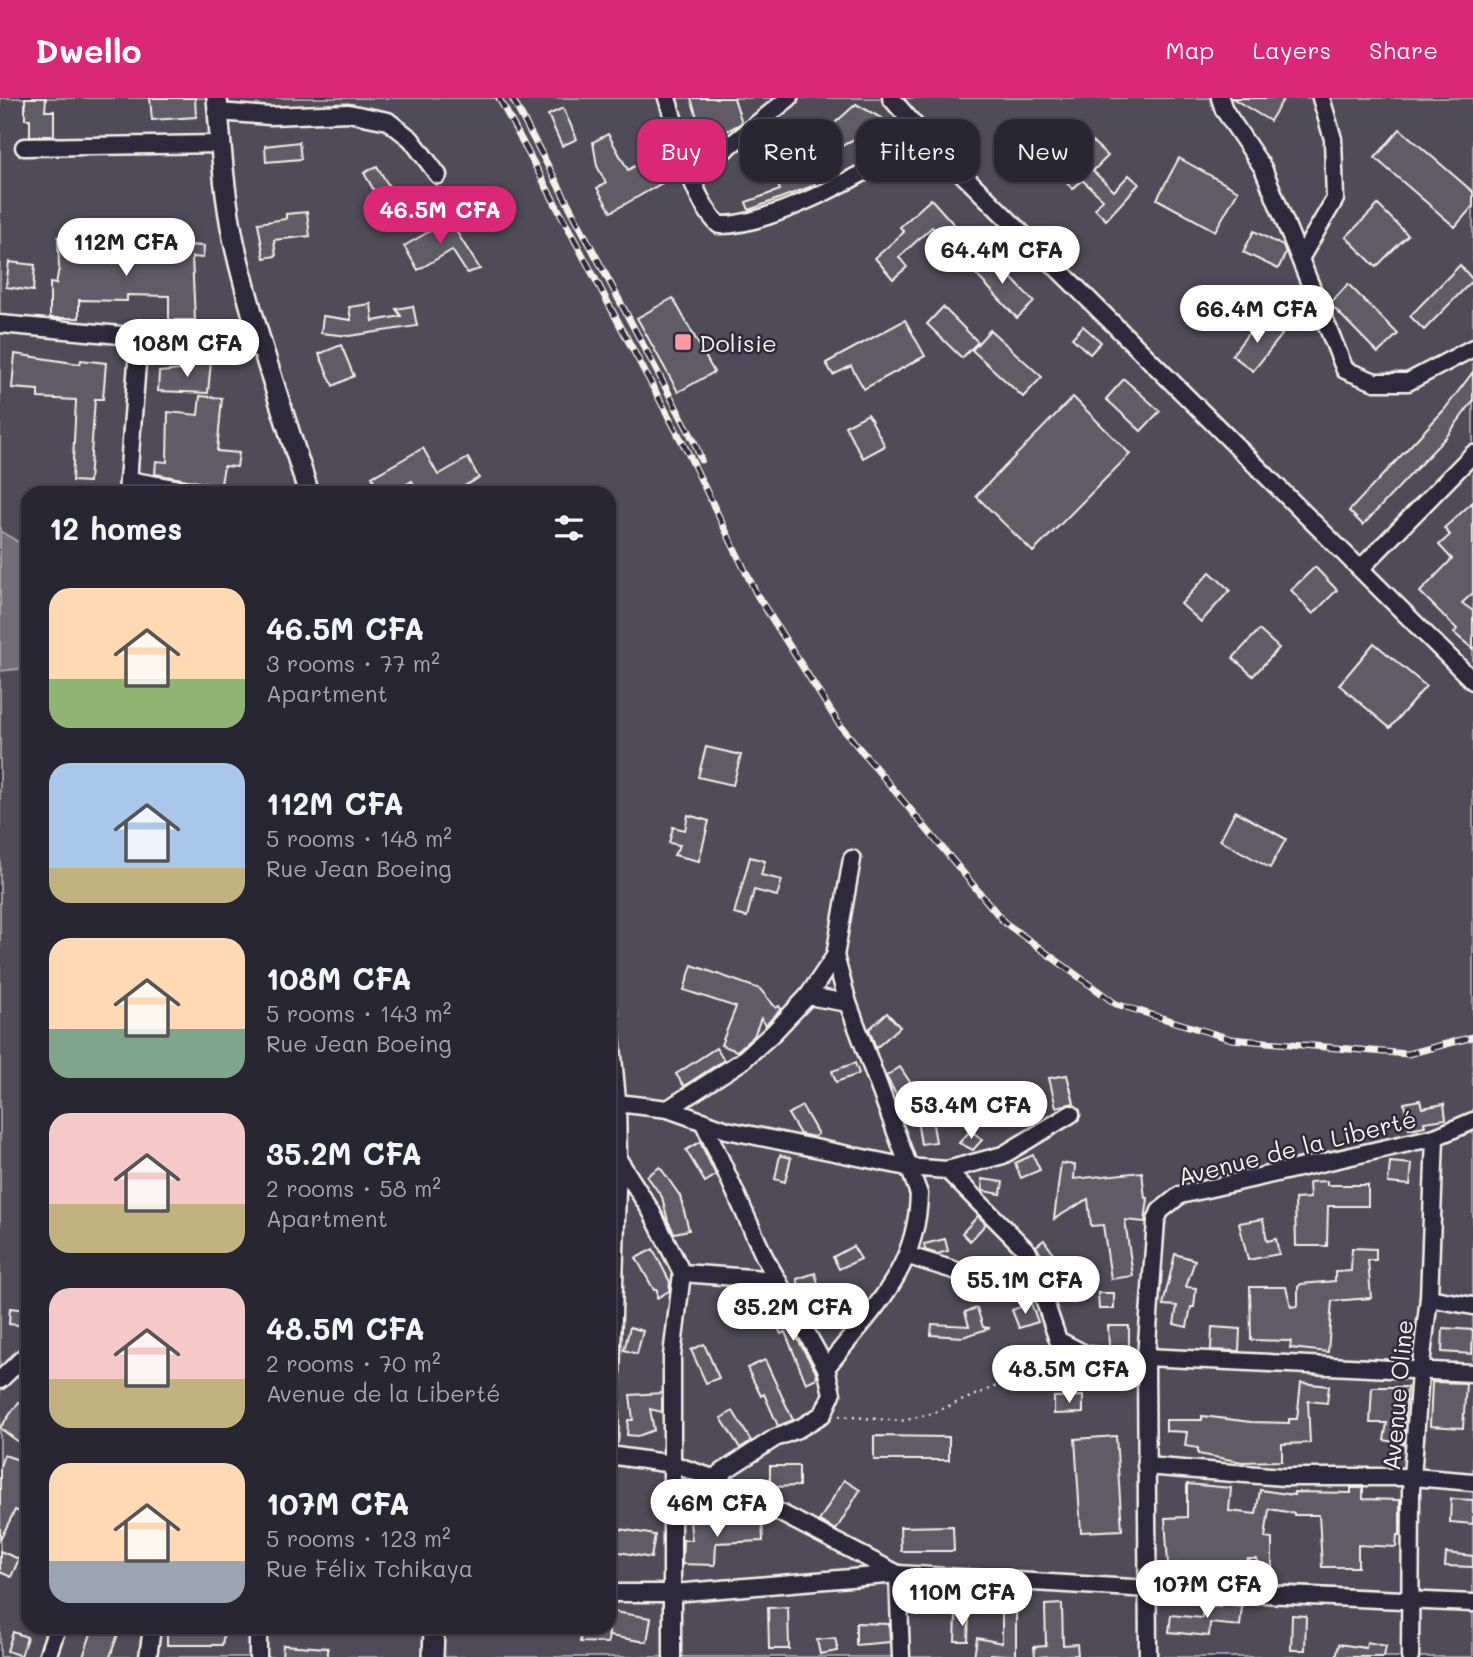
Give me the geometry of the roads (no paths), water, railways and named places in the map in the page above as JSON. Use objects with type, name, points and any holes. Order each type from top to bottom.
[{"type":"main road","points":[[218,105],[220,144],[234,241],[263,348],[306,486]]},
{"type":"main road","points":[[433,1657],[434,1634]]},
{"type":"street","points":[[667,98],[674,119]]},
{"type":"street","points":[[726,149],[789,98]]},
{"type":"street","points":[[891,98],[909,119]]},
{"type":"street","points":[[1220,98],[1224,110],[1262,168],[1301,257],[1345,370],[1375,382],[1408,382],[1473,348]]},
{"type":"street","points":[[1301,257],[1335,199],[1333,139],[1321,98]]},
{"type":"street","points":[[218,105],[270,116],[348,113],[388,121],[411,139],[438,175]]},
{"type":"street","points":[[24,146],[220,144]]},
{"type":"street","points":[[694,182],[706,213],[719,225],[737,226],[856,177]]},
{"type":"street","points":[[970,182],[1473,681]]},
{"type":"street","points":[[0,324],[263,348]]},
{"type":"street","points":[[128,486],[139,337]]},
{"type":"street","points":[[1360,568],[1473,454]]},
{"type":"street","points":[[668,1109],[742,1061],[808,996],[835,956],[852,859]]},
{"type":"street","points":[[827,1368],[887,1292],[909,1256],[918,1220],[919,1194],[848,1003],[835,956]]},
{"type":"street","points":[[808,996],[848,1003]]},
{"type":"street","points":[[616,1101],[668,1109],[727,1130],[907,1167],[947,1170],[1003,1155],[1071,1114]]},
{"type":"street","points":[[703,1121],[777,1280],[827,1368],[832,1394],[823,1414],[800,1429],[775,1438],[713,1478]]},
{"type":"street","name":"Avenue de la Liberté","points":[[1148,1657],[1146,1361],[1156,1221],[1168,1204],[1180,1195],[1435,1137],[1473,1121]]},
{"type":"street","points":[[616,1136],[616,1221]]},
{"type":"street","name":"Avenue Oline","points":[[1410,1657],[1413,1477],[1429,1298],[1435,1137]]},
{"type":"street","points":[[618,1159],[651,1211],[682,1273],[673,1356],[672,1657]]},
{"type":"street","points":[[947,1170],[1028,1252],[1058,1340],[1085,1354],[1146,1361],[1421,1368],[1473,1373]]},
{"type":"street","points":[[909,1256],[960,1272],[1039,1289]]},
{"type":"street","points":[[682,1273],[777,1280]]},
{"type":"street","points":[[1429,1298],[1473,1306]]},
{"type":"street","points":[[0,1380],[21,1360]]},
{"type":"street","points":[[616,1456],[672,1464],[713,1478],[898,1574]]},
{"type":"street","points":[[1146,1466],[1283,1477],[1413,1477],[1473,1482]]},
{"type":"street","points":[[898,1574],[901,1657]]},
{"type":"street","points":[[616,1593],[674,1593],[898,1574],[1149,1589],[1473,1603]]},
{"type":"street","points":[[47,1657],[55,1634]]},
{"type":"street","points":[[148,1657],[151,1634]]},
{"type":"street","points":[[258,1634],[258,1657]]},
{"type":"railway","points":[[499,98],[687,451],[757,595],[839,724],[1004,922],[1116,1004],[1231,1039],[1408,1054],[1473,1037]]},
{"type":"railway","points":[[512,98],[694,441],[701,460]]},
{"type":"place","name":"Dolisie","points":[[683,342]]}]
